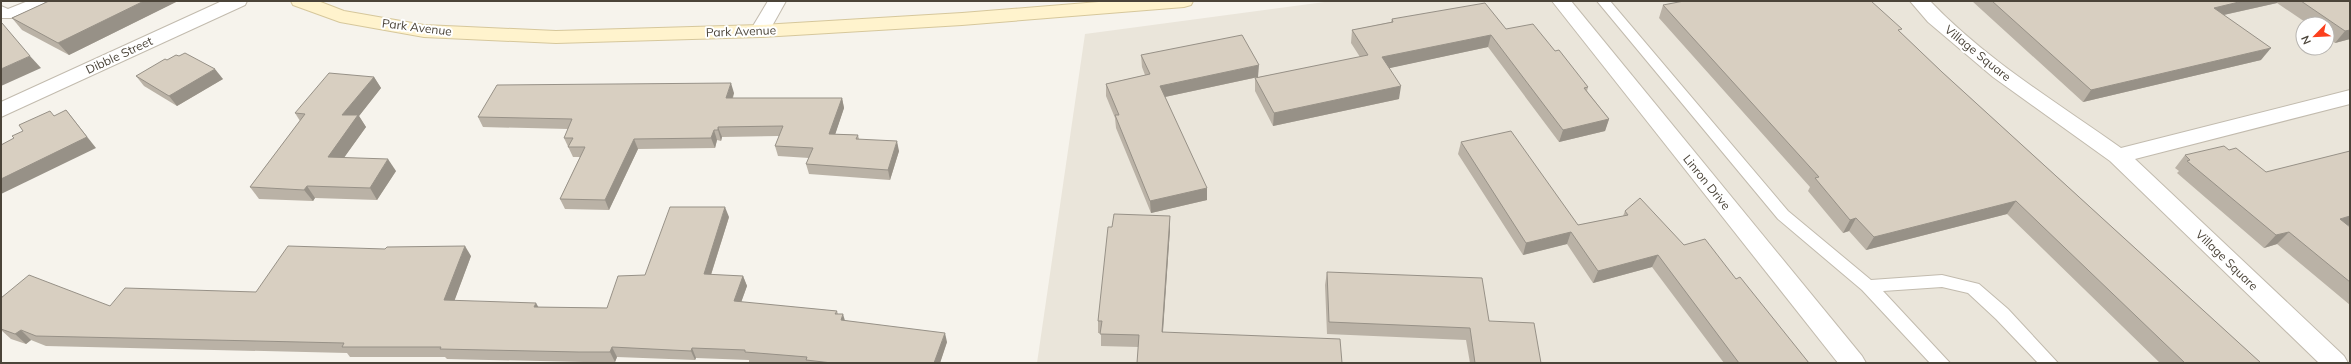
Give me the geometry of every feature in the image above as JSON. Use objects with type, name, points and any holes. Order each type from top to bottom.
[{"type":"main road","name":"Park Avenue","points":[[300,1],[340,16],[424,30],[556,37],[760,31],[962,19],[1184,1]]},
{"type":"street","name":"Dibble Street","points":[[1,110],[238,1]]},
{"type":"street","points":[[760,31],[777,1]]},
{"type":"street","name":"Linron Drive","points":[[1561,1],[1853,363]]},
{"type":"street","name":"Village Square","points":[[1919,1],[1935,18],[2000,72],[2118,156],[2335,363]]},
{"type":"street","points":[[2118,156],[2350,97]]},
{"type":"lane","points":[[4,13],[39,1]]},
{"type":"lane","points":[[1603,1],[1783,215],[1868,286],[1941,363]]},
{"type":"lane","points":[[1868,286],[1942,281],[1973,288],[2002,314],[2049,363]]},
{"type":"shaded area","points":[[1332,1],[2350,1],[2350,363],[1037,363],[1085,34]]},
{"type":"building","points":[[49,1],[144,1],[58,43],[12,18]]},
{"type":"building","points":[[1684,1],[1871,1],[1902,29],[1898,30],[1942,72],[2261,363],[2185,363],[2016,201],[1874,237],[1856,218],[1850,220],[1815,178],[1819,177],[1663,5]]},
{"type":"building","points":[[1992,1],[2243,1],[2214,8],[2271,48],[2091,90]]},
{"type":"building","points":[[2301,1],[2350,1],[2350,30],[2345,31],[2335,24],[2335,16],[2323,16]]},
{"type":"building","points":[[1485,3],[1506,29],[1533,24],[1555,51],[1559,50],[1588,87],[1584,88],[1609,119],[1563,130],[1491,35],[1382,57],[1401,86],[1274,113],[1255,78],[1368,55],[1352,30],[1393,22],[1392,19]]},
{"type":"building","points":[[1,23],[30,56],[1,69]]},
{"type":"building","points":[[1242,35],[1259,65],[1160,86],[1207,188],[1150,201],[1115,115],[1119,115],[1106,84],[1150,74],[1141,55]]},
{"type":"building","points":[[185,53],[215,69],[169,96],[136,76],[165,59],[167,60],[176,55],[179,56]]},
{"type":"building","points":[[329,73],[374,77],[342,115],[358,115],[328,157],[388,159],[370,188],[307,186],[304,190],[250,187],[305,114],[295,113]]},
{"type":"building","points":[[731,83],[726,98],[842,98],[829,134],[858,135],[856,139],[897,141],[888,170],[806,164],[813,148],[775,146],[783,126],[718,127],[718,130],[714,130],[711,138],[634,139],[605,200],[560,199],[585,147],[568,147],[573,138],[564,138],[572,119],[478,117],[497,85]]},
{"type":"building","points":[[66,110],[87,137],[1,179],[1,145],[14,138],[12,136],[23,131],[19,125],[50,111],[54,116]]},
{"type":"building","points":[[1511,131],[1578,225],[1628,215],[1625,211],[1640,198],[1684,245],[1705,239],[1736,279],[1740,277],[1809,363],[1739,363],[1658,255],[1598,271],[1571,232],[1526,243],[1461,142]]},
{"type":"building","points":[[2224,146],[2229,150],[2236,148],[2266,172],[2350,151],[2350,216],[2340,219],[2350,227],[2350,282],[2289,232],[2276,235],[2187,161],[2190,160],[2185,155]]},
{"type":"building","points":[[670,207],[725,207],[704,274],[743,276],[734,301],[837,311],[835,314],[843,314],[841,320],[945,333],[934,363],[832,363],[806,360],[807,357],[745,352],[745,350],[692,348],[691,351],[612,347],[610,352],[579,352],[440,349],[441,347],[342,347],[344,343],[36,336],[21,330],[15,334],[1,329],[1,298],[29,275],[110,306],[125,288],[256,292],[288,246],[385,249],[387,247],[465,246],[444,300],[536,303],[534,307],[607,308],[618,276],[645,275]]},
{"type":"building","points":[[1114,214],[1170,216],[1162,332],[1340,339],[1342,363],[1137,363],[1139,335],[1100,334],[1102,321],[1098,321],[1108,227],[1112,227]]},
{"type":"building","points":[[1327,272],[1482,278],[1489,321],[1534,323],[1541,363],[1475,363],[1470,328],[1329,322]]}]
